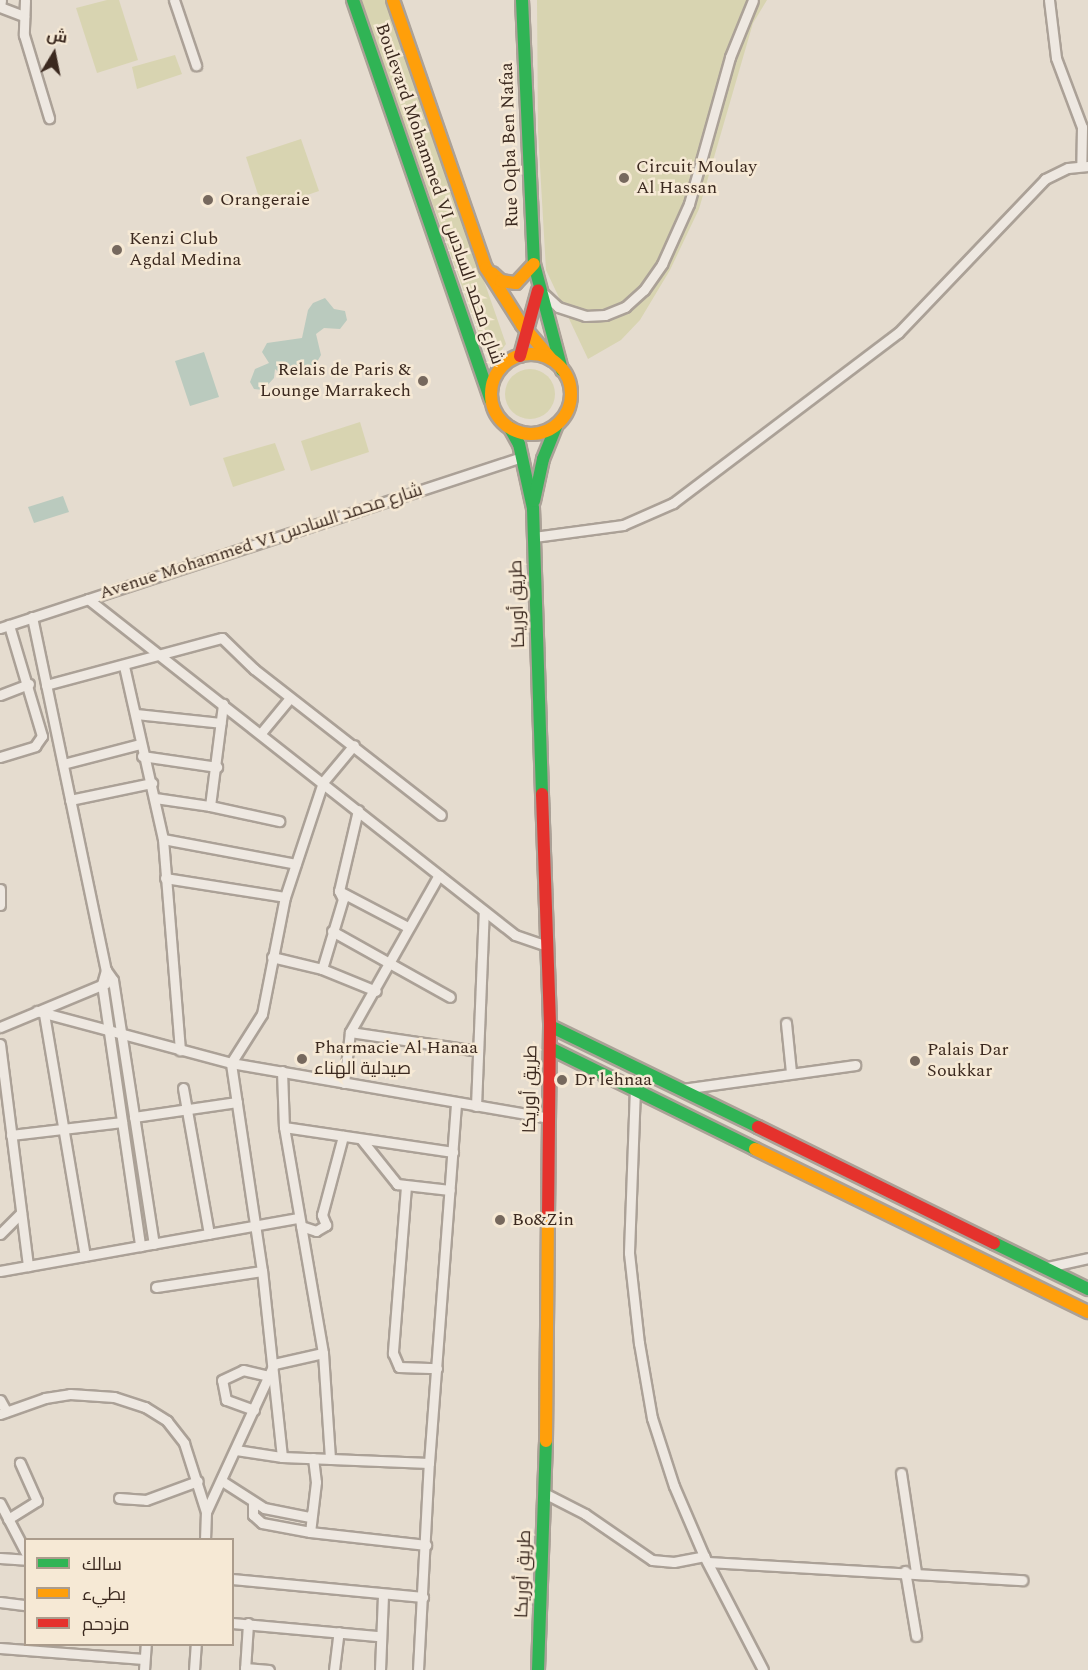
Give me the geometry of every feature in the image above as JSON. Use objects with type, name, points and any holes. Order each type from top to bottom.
[{"type":"street","points":[[2,0],[0,7],[24,16]]},
{"type":"street","points":[[25,0],[22,28],[32,68],[49,118]]},
{"type":"street","points":[[174,0],[196,65]]},
{"type":"street","name":"Boulevard Mohammed VI شارع محمد السادس","points":[[353,0],[491,400]]},
{"type":"street","name":"Boulevard Mohammed VI شارع محمد السادس","points":[[393,0],[486,268],[527,332],[552,360]]},
{"type":"street","name":"Rue Oqba Ben Nafaa","points":[[522,0],[534,264],[538,289],[562,370]]},
{"type":"street","points":[[538,289],[558,308],[585,316],[605,315],[625,307],[644,290],[662,264],[689,204],[730,57],[753,0]]},
{"type":"street","points":[[534,537],[607,529],[640,519],[673,503],[898,333],[1045,178],[1085,166],[1082,127],[1056,58],[1049,0]]},
{"type":"street","points":[[486,268],[501,281],[516,283],[534,264]]},
{"type":"street","name":"Rue Oqba Ben Nafaa","points":[[520,356],[538,289]]},
{"type":"street","points":[[538,355],[552,360],[562,370],[570,397],[558,423],[537,433],[510,428],[497,415],[491,400],[498,371],[520,356],[538,355]]},
{"type":"street","name":"طريق أوريكا","points":[[533,508],[546,449],[558,423]]},
{"type":"street","name":"طريق أوريكا","points":[[510,428],[522,457],[533,508],[550,1026],[546,1494],[538,1670]]},
{"type":"street","name":"Avenue Mohammed VI شارع محمد السادس","points":[[4,626],[522,457]]},
{"type":"street","points":[[88,599],[520,939],[548,945]]},
{"type":"street","points":[[32,617],[106,970],[113,980],[154,1244]]},
{"type":"street","points":[[0,757],[41,741],[29,684],[4,626]]},
{"type":"street","points":[[46,685],[222,638],[290,698],[354,745],[441,815]]},
{"type":"street","points":[[124,666],[136,714],[142,756],[152,783],[163,839],[180,1050]]},
{"type":"street","points":[[0,695],[29,684]]},
{"type":"street","points":[[261,733],[290,698]]},
{"type":"street","points":[[210,806],[217,767],[223,704]]},
{"type":"street","points":[[136,714],[221,723]]},
{"type":"street","points":[[63,764],[140,744]]},
{"type":"street","points":[[282,1457],[274,1364],[262,1271],[231,1063],[262,1014],[285,897],[323,782],[354,745]]},
{"type":"street","points":[[142,756],[217,767]]},
{"type":"street","points":[[70,800],[152,783]]},
{"type":"street","points":[[155,798],[210,806],[279,821]]},
{"type":"street","points":[[322,969],[343,899],[339,891],[358,810]]},
{"type":"street","points":[[163,839],[296,864]]},
{"type":"street","points":[[344,1083],[350,1032],[376,991],[408,927],[439,875]]},
{"type":"street","points":[[165,878],[285,897]]},
{"type":"street","points":[[0,889],[0,906]]},
{"type":"street","points":[[339,891],[408,927]]},
{"type":"street","points":[[476,1106],[484,910]]},
{"type":"street","points":[[332,931],[450,997]]},
{"type":"street","points":[[272,957],[322,969],[376,991]]},
{"type":"street","points":[[106,970],[102,984],[140,1246]]},
{"type":"street","points":[[0,1027],[41,1013],[113,980]]},
{"type":"street","points":[[41,1013],[231,1063],[548,1118]]},
{"type":"street","points":[[41,1013],[64,1129],[85,1256]]},
{"type":"street","points":[[786,1023],[791,1072]]},
{"type":"street","points":[[550,1026],[1088,1289]]},
{"type":"street","points":[[350,1032],[478,1050]]},
{"type":"street","points":[[0,1044],[28,1266]]},
{"type":"street","points":[[550,1048],[1088,1312]]},
{"type":"street","points":[[682,1089],[791,1072],[855,1065]]},
{"type":"street","points":[[282,1071],[284,1127],[323,1353],[330,1459]]},
{"type":"street","points":[[183,1088],[185,1110],[209,1234]]},
{"type":"street","points":[[635,1088],[630,1253],[639,1343],[656,1430],[674,1486],[706,1559],[763,1670]]},
{"type":"street","points":[[134,1117],[237,1102]]},
{"type":"street","points":[[418,1670],[429,1463],[456,1102]]},
{"type":"street","points":[[11,1135],[122,1122]]},
{"type":"street","points":[[284,1127],[453,1152]]},
{"type":"street","points":[[0,1271],[255,1226],[300,1222],[316,1231],[326,1225],[322,1215],[343,1136]]},
{"type":"street","points":[[361,1139],[393,1180],[406,1186],[450,1190]]},
{"type":"street","points":[[406,1186],[393,1353],[399,1367],[436,1368]]},
{"type":"street","points":[[0,1234],[21,1213]]},
{"type":"street","points":[[1011,1274],[1020,1257]]},
{"type":"street","points":[[1043,1268],[1088,1258]]},
{"type":"street","points":[[1035,1285],[1043,1268]]},
{"type":"street","points":[[156,1287],[262,1271]]},
{"type":"street","points":[[274,1364],[323,1353]]},
{"type":"street","points":[[206,1512],[274,1364]]},
{"type":"street","points":[[254,1410],[226,1400],[222,1380],[243,1370],[269,1376]]},
{"type":"street","points":[[0,1400],[3,1412],[56,1395],[128,1400],[145,1407],[175,1430],[198,1481],[206,1512],[205,1538]]},
{"type":"street","points":[[236,1450],[282,1457],[429,1463]]},
{"type":"street","points":[[310,1532],[316,1482],[313,1458]]},
{"type":"street","points":[[8,1519],[37,1501],[20,1463]]},
{"type":"street","points":[[901,1473],[916,1572]]},
{"type":"street","points":[[119,1498],[146,1500],[198,1481]]},
{"type":"street","points":[[222,1481],[253,1504],[300,1516],[310,1517],[312,1512]]},
{"type":"street","points":[[546,1494],[585,1514],[652,1560],[674,1562],[706,1559],[1022,1580]]},
{"type":"street","points":[[0,1503],[24,1549]]},
{"type":"street","points":[[253,1504],[253,1515],[262,1522],[310,1532],[426,1545]]},
{"type":"street","points":[[0,1558],[24,1560]]},
{"type":"street","points":[[905,1571],[916,1636]]},
{"type":"street","points":[[234,1579],[423,1598]]},
{"type":"street","points":[[380,1670],[379,1636],[383,1594]]},
{"type":"street","points":[[0,1602],[24,1605]]},
{"type":"street","points":[[234,1623],[379,1636]]},
{"type":"street","points":[[248,1623],[245,1669],[269,1670]]},
{"type":"street","points":[[334,1670],[339,1632]]},
{"type":"street","points":[[144,1670],[146,1646]]},
{"type":"street","points":[[194,1670],[196,1646]]},
{"type":"street","points":[[0,1648],[77,1650],[144,1659]]},
{"type":"shaded area","points":[[107,0],[119,0],[138,60],[97,73],[76,8]]},
{"type":"shaded area","points":[[360,0],[386,0],[506,344],[498,355],[490,355],[485,351]]},
{"type":"shaded area","name":"Circuit Moulay Al Hassan","points":[[537,0],[767,0],[753,23],[699,209],[670,270],[640,320],[621,340],[588,359],[546,270],[538,132]]},
{"type":"shaded area","points":[[175,55],[182,74],[137,89],[132,67]]},
{"type":"shaded area","points":[[301,139],[319,191],[263,210],[246,157]]},
{"type":"shaded area","points":[[325,298],[334,309],[345,311],[347,320],[340,329],[324,328],[316,334],[321,355],[314,367],[281,374],[275,369],[274,378],[263,390],[254,389],[250,382],[255,369],[269,363],[262,352],[267,343],[302,338],[308,310],[313,303]]},
{"type":"shaded area","points":[[204,352],[219,397],[190,406],[175,361]]},
{"type":"shaded area","points":[[530,369],[548,376],[555,394],[548,412],[530,419],[512,412],[505,394],[512,376]]},
{"type":"shaded area","points":[[360,422],[369,452],[311,471],[301,441]]},
{"type":"shaded area","points":[[275,443],[285,470],[233,487],[223,458]]},
{"type":"shaded area","points":[[63,496],[69,512],[34,523],[28,507]]},
{"type":"traffic: fast","points":[[353,0],[491,400]]},
{"type":"traffic: fast","points":[[522,0],[534,264],[562,370]]},
{"type":"traffic: fast","points":[[534,501],[543,459],[556,427]]},
{"type":"traffic: fast","points":[[510,428],[519,444],[533,508],[542,794]]},
{"type":"traffic: fast","points":[[550,1026],[758,1127]]},
{"type":"traffic: fast","points":[[550,1048],[755,1149]]},
{"type":"traffic: fast","points":[[994,1243],[1088,1289]]},
{"type":"traffic: fast","points":[[538,1670],[546,1441]]},
{"type":"traffic: slow","points":[[393,0],[486,268],[522,325],[552,360]]},
{"type":"traffic: slow","points":[[492,273],[501,281],[516,283],[534,264]]},
{"type":"traffic: slow","points":[[531,354],[546,357],[559,366],[568,379],[571,394],[568,409],[559,422],[546,431],[531,434],[516,431],[503,422],[494,409],[491,394],[494,379],[503,366],[516,357],[531,354]]},
{"type":"traffic: slow","points":[[755,1149],[1088,1312]]},
{"type":"traffic: slow","points":[[546,1441],[548,1212]]},
{"type":"traffic: jam","points":[[520,356],[538,290]]},
{"type":"traffic: jam","points":[[542,794],[550,1026],[548,1212]]},
{"type":"traffic: jam","points":[[758,1127],[994,1243]]},
{"type":"place","name":"Circuit Moulay Al Hassan","points":[[624,178]]},
{"type":"place","name":"Orangeraie","points":[[208,200]]},
{"type":"place","name":"Kenzi Club Agdal Medina","points":[[117,250]]},
{"type":"place","name":"Relais de Paris & Lounge Marrakech","points":[[423,381]]},
{"type":"place","name":"Pharmacie Al Hanaa صيدلية الهناء","points":[[302,1059]]},
{"type":"place","name":"Palais Dar Soukkar","points":[[915,1061]]},
{"type":"place","name":"Dr lehnaa","points":[[562,1080]]},
{"type":"place","name":"Bo&Zin","points":[[500,1220]]}]
